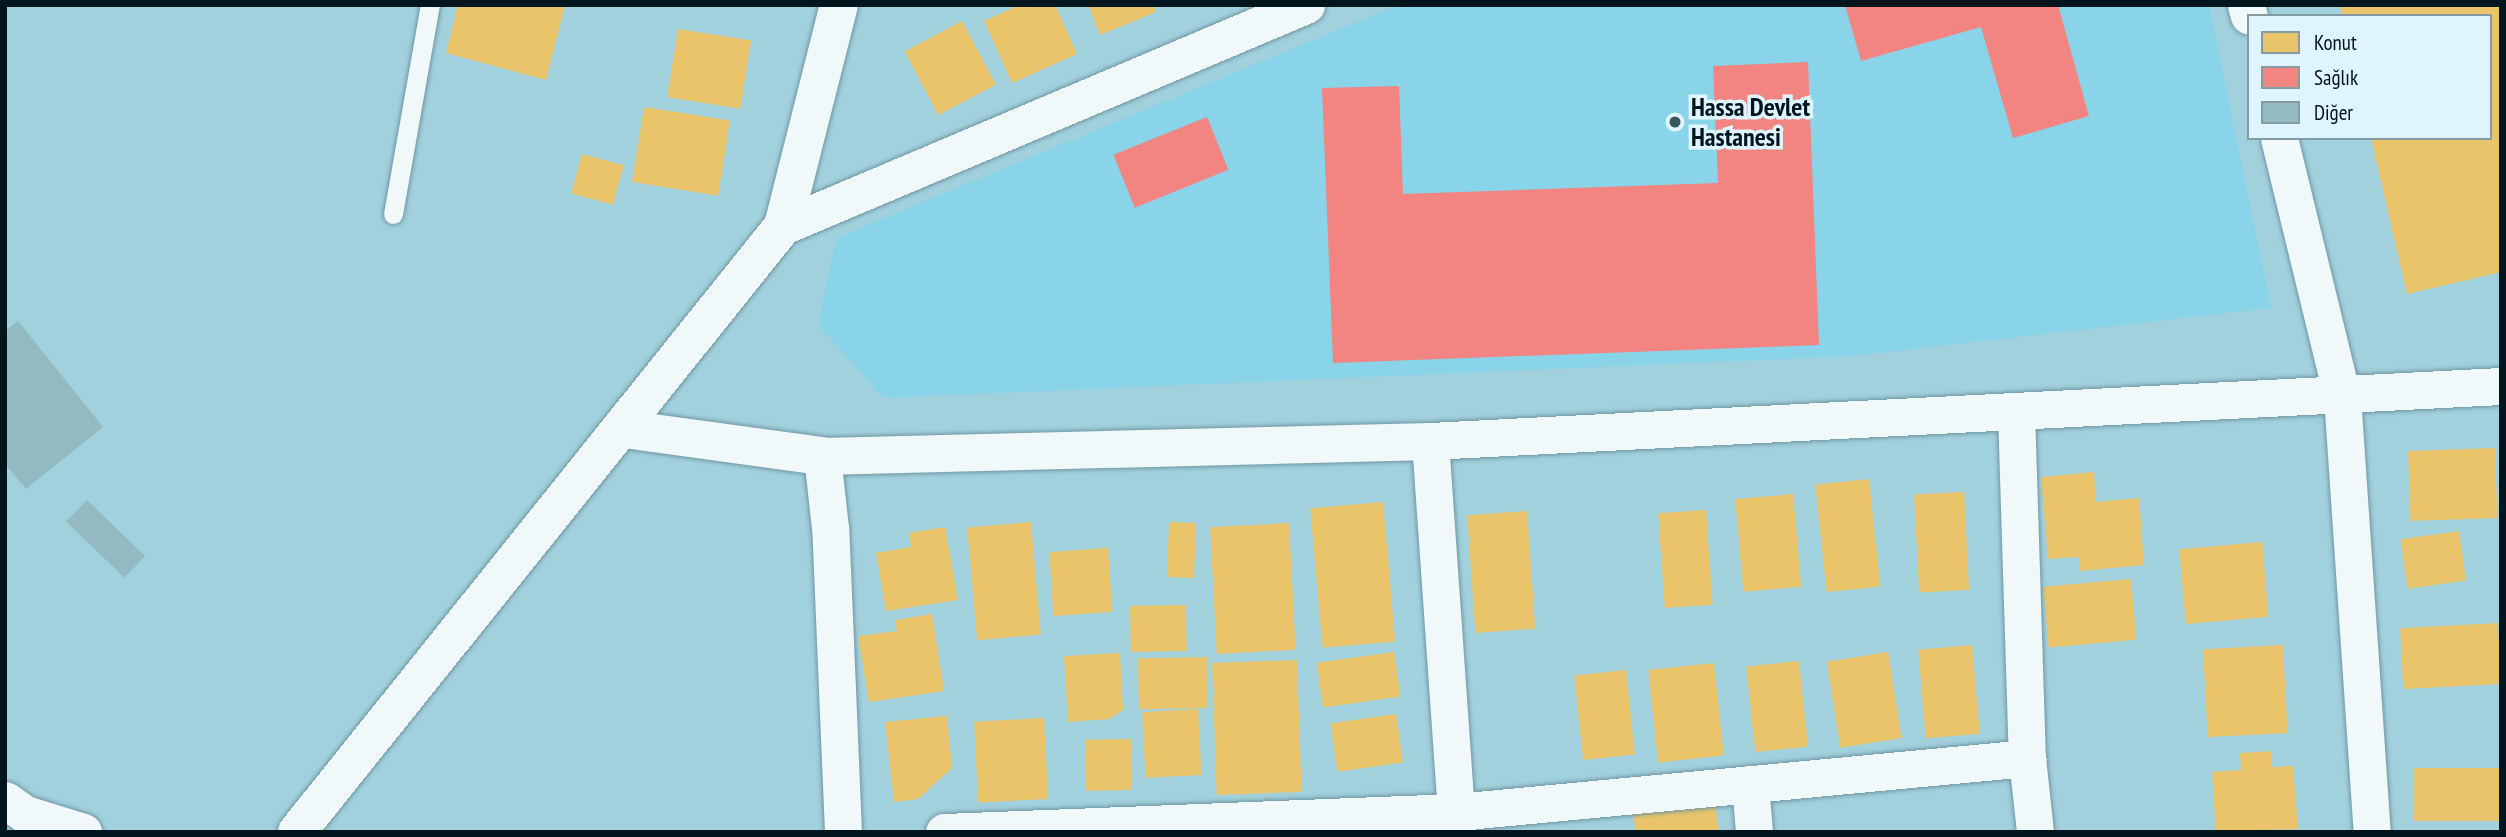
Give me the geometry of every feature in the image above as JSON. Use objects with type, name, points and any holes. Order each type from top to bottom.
[{"type":"street","points":[[297,832],[624,429],[783,226],[839,5]]},
{"type":"street","points":[[783,226],[1306,5]]},
{"type":"street","points":[[2279,140],[2342,396],[2372,832]]},
{"type":"street","points":[[624,429],[822,456],[1430,440],[2501,386]]},
{"type":"street","points":[[2015,412],[2026,758],[2035,832]]},
{"type":"street","points":[[1430,440],[1456,822]]},
{"type":"street","points":[[822,456],[843,832]]},
{"type":"street","points":[[944,832],[1456,822],[1750,784],[2026,758]]},
{"type":"street","points":[[1750,784],[1754,832]]},
{"type":"street","points":[[5,800],[25,814],[83,832]]},
{"type":"lane","points":[[393,214],[429,5]]},
{"type":"shaded area","name":"Hassa Devlet Hastanesi","points":[[1398,5],[2209,5],[2271,308],[1853,356],[883,398],[818,325],[836,238]]},
{"type":"building: Konut","points":[[458,5],[565,5],[546,80],[446,53]]},
{"type":"building: Konut","points":[[1019,5],[1055,5],[1077,54],[1012,83],[984,21]]},
{"type":"building: Konut","points":[[1088,5],[1153,5],[1156,12],[1100,35]]},
{"type":"building: Konut","points":[[2340,5],[2501,5],[2501,272],[2407,294],[2371,140],[2492,140],[2492,14],[2342,14]]},
{"type":"building: Konut","points":[[962,21],[996,85],[938,115],[905,52]]},
{"type":"building: Konut","points":[[678,29],[751,41],[740,109],[667,97]]},
{"type":"building: Konut","points":[[644,107],[730,121],[718,196],[632,182]]},
{"type":"building: Konut","points":[[582,154],[624,165],[613,205],[571,194]]},
{"type":"building: Konut","points":[[2495,448],[2497,518],[2410,521],[2408,451]]},
{"type":"building: Konut","points":[[2094,472],[2096,502],[2139,498],[2144,565],[2080,571],[2079,557],[2048,559],[2041,477]]},
{"type":"building: Konut","points":[[1869,479],[1880,586],[1827,592],[1815,485]]},
{"type":"building: Konut","points":[[1964,492],[1969,590],[1919,592],[1914,495]]},
{"type":"building: Konut","points":[[1793,494],[1801,587],[1743,592],[1735,499]]},
{"type":"building: Konut","points":[[1383,502],[1395,641],[1322,648],[1310,508]]},
{"type":"building: Konut","points":[[1706,510],[1713,605],[1665,608],[1658,513]]},
{"type":"building: Konut","points":[[1527,511],[1535,629],[1475,633],[1467,515]]},
{"type":"building: Konut","points":[[1031,522],[1041,635],[977,640],[967,528]]},
{"type":"building: Konut","points":[[1169,522],[1196,523],[1194,578],[1167,577]]},
{"type":"building: Konut","points":[[1289,523],[1296,650],[1217,654],[1210,527]]},
{"type":"building: Konut","points":[[945,527],[958,600],[886,611],[876,553],[911,547],[909,533]]},
{"type":"building: Konut","points":[[2459,531],[2466,581],[2408,589],[2401,539]]},
{"type":"building: Konut","points":[[2262,542],[2269,617],[2186,624],[2179,549]]},
{"type":"building: Konut","points":[[1108,548],[1112,612],[1054,616],[1049,552]]},
{"type":"building: Konut","points":[[2131,579],[2136,640],[2049,647],[2043,587]]},
{"type":"building: Konut","points":[[1186,605],[1187,651],[1131,652],[1130,606]]},
{"type":"building: Konut","points":[[932,614],[944,691],[869,702],[858,636],[897,631],[895,620]]},
{"type":"building: Konut","points":[[2498,623],[2501,684],[2403,689],[2400,628]]},
{"type":"building: Konut","points":[[1972,645],[1980,734],[1926,738],[1918,650]]},
{"type":"building: Konut","points":[[2283,645],[2288,733],[2208,737],[2203,649]]},
{"type":"building: Konut","points":[[1394,652],[1400,697],[1323,707],[1317,663]]},
{"type":"building: Konut","points":[[1888,652],[1902,738],[1840,748],[1827,662]]},
{"type":"building: Konut","points":[[1120,653],[1123,710],[1109,719],[1068,722],[1064,656]]},
{"type":"building: Konut","points":[[1207,657],[1208,708],[1139,709],[1138,658]]},
{"type":"building: Konut","points":[[1297,660],[1302,792],[1217,795],[1212,663]]},
{"type":"building: Konut","points":[[1799,661],[1808,747],[1755,752],[1746,667]]},
{"type":"building: Konut","points":[[1714,663],[1724,755],[1658,762],[1648,670]]},
{"type":"building: Konut","points":[[1626,670],[1635,755],[1583,760],[1574,675]]},
{"type":"building: Konut","points":[[1198,709],[1201,775],[1146,778],[1142,712]]},
{"type":"building: Konut","points":[[1396,714],[1403,763],[1337,772],[1331,723]]},
{"type":"building: Konut","points":[[947,716],[952,768],[918,799],[894,802],[885,722]]},
{"type":"building: Konut","points":[[1044,718],[1048,799],[978,803],[974,722]]},
{"type":"building: Konut","points":[[1131,739],[1132,790],[1086,791],[1085,740]]},
{"type":"building: Konut","points":[[2271,751],[2272,767],[2293,766],[2298,829],[2216,832],[2212,772],[2241,770],[2240,753]]},
{"type":"building: Konut","points":[[2413,768],[2501,768],[2501,821],[2413,821]]},
{"type":"building: Konut","points":[[1714,798],[1719,832],[1636,832],[1632,810]]},
{"type":"building: Sağlık","points":[[1845,5],[2058,5],[2089,116],[2013,138],[1981,27],[1861,61]]},
{"type":"building: Sağlık","points":[[1808,62],[1819,345],[1333,363],[1322,88],[1399,86],[1403,194],[1718,183],[1713,66]]},
{"type":"building: Sağlık","points":[[1207,117],[1228,170],[1135,208],[1113,155]]},
{"type":"building: Diğer","points":[[18,321],[103,427],[26,489],[5,464],[5,331]]},
{"type":"building: Diğer","points":[[87,500],[145,556],[124,578],[66,522]]},
{"type":"place","name":"Hassa Devlet Hastanesi","points":[[1675,122]]}]
